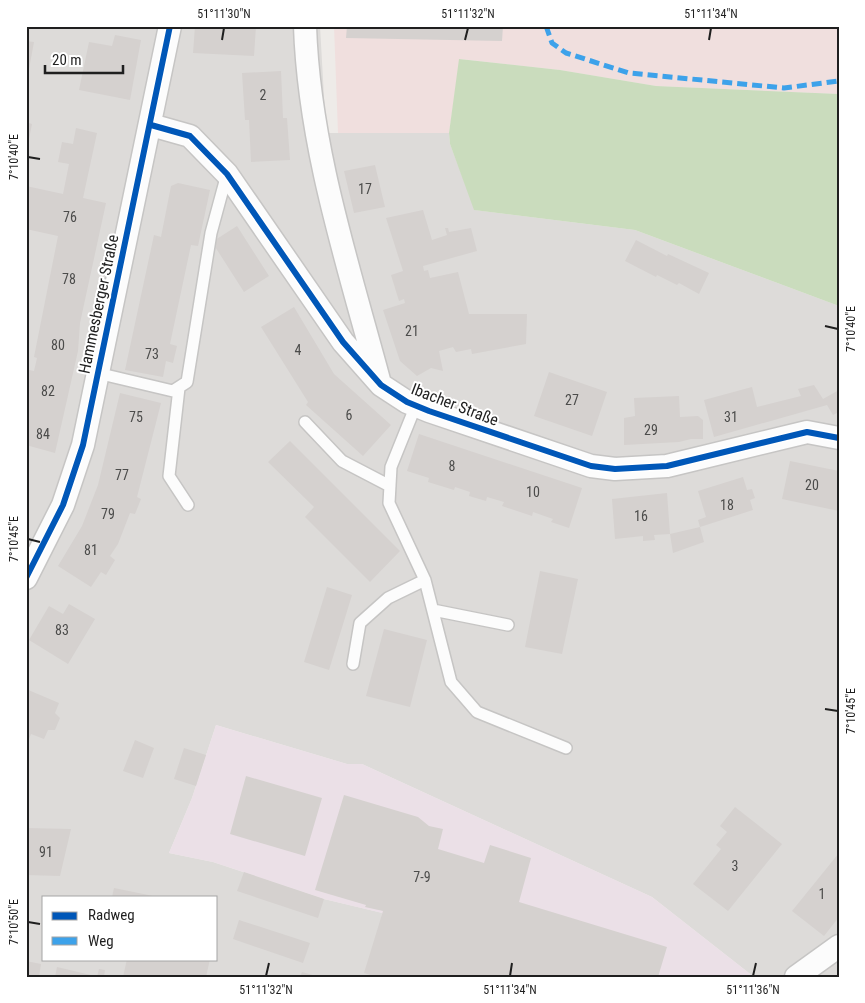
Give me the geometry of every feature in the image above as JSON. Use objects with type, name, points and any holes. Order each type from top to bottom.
[{"type":"street","name":"Hammesberger Straße","points":[[26,578],[63,505],[83,446],[170,26]]},
{"type":"street","points":[[305,26],[308,77],[320,155],[381,386]]},
{"type":"street","name":"Ibacher Straße","points":[[151,125],[190,136],[227,174],[343,342],[381,386],[416,405],[591,466],[615,469],[667,466],[807,432],[839,438]]},
{"type":"street","points":[[796,977],[839,946]]},
{"type":"lane","points":[[97,373],[173,391],[187,382],[211,233],[227,174]]},
{"type":"lane","points":[[179,388],[169,476],[188,505]]},
{"type":"lane","points":[[416,405],[391,467],[389,503],[425,580],[451,682],[477,712],[566,748]]},
{"type":"lane","points":[[305,422],[342,461],[390,486]]},
{"type":"lane","points":[[353,664],[360,624],[388,598],[425,580]]},
{"type":"lane","points":[[432,610],[508,624]]},
{"type":"shaded area","points":[[26,26],[320,26],[326,133],[449,133],[450,144],[475,210],[635,230],[839,306],[839,977],[754,977],[652,897],[362,764],[347,764],[216,725],[192,798],[169,853],[213,862],[324,899],[383,913],[377,977],[26,977]]},
{"type":"shaded area","points":[[334,26],[839,26],[839,94],[656,86],[560,70],[460,59],[449,133],[338,133]]},
{"type":"shaded area","points":[[216,725],[347,764],[362,764],[652,897],[754,977],[377,977],[382,913],[324,899],[213,862],[169,853],[192,798]]},
{"type":"green space","points":[[459,59],[560,70],[656,86],[839,94],[839,306],[635,230],[474,210],[450,144],[449,133]]},
{"type":"building","points":[[195,26],[256,26],[254,56],[193,53]]},
{"type":"building","points":[[347,26],[503,26],[502,41],[346,38]]},
{"type":"building","points":[[115,35],[141,40],[130,100],[79,90],[89,42],[112,46]]},
{"type":"building","points":[[26,41],[34,42],[27,80],[26,80]]},
{"type":"building","points":[[281,71],[283,118],[287,118],[290,160],[251,162],[249,120],[245,120],[242,73]]},
{"type":"building","points":[[26,122],[32,124],[27,149],[26,149]]},
{"type":"building","points":[[76,128],[97,133],[83,198],[106,203],[80,323],[78,351],[55,453],[26,445],[26,383],[29,370],[34,371],[37,358],[34,357],[58,236],[26,229],[26,186],[63,194],[69,164],[58,162],[62,142],[73,144]]},
{"type":"building","points":[[375,165],[385,207],[354,213],[344,171]]},
{"type":"building","points":[[178,183],[210,190],[198,246],[191,245],[170,344],[177,346],[173,363],[166,361],[163,377],[125,370],[154,235],[161,237],[171,186]]},
{"type":"building","points":[[423,210],[432,240],[447,235],[445,228],[448,228],[449,232],[471,228],[477,251],[423,266],[424,271],[428,270],[430,278],[458,272],[469,314],[527,314],[526,344],[472,354],[471,349],[456,352],[453,347],[439,351],[443,371],[431,368],[417,376],[400,361],[383,310],[405,303],[404,299],[399,301],[391,275],[403,271],[386,218]]},
{"type":"building","points":[[237,226],[269,276],[244,292],[212,242]]},
{"type":"building","points":[[636,240],[667,256],[668,254],[709,273],[699,294],[679,283],[677,285],[657,275],[656,277],[625,261]]},
{"type":"building","points":[[294,307],[334,374],[391,425],[363,456],[306,405],[308,402],[261,327]]},
{"type":"building","points":[[549,372],[607,392],[592,436],[534,416]]},
{"type":"building","points":[[814,385],[823,399],[839,390],[839,412],[833,415],[827,405],[714,437],[704,400],[752,387],[757,407],[801,396],[798,389]]},
{"type":"building","points":[[120,393],[161,403],[137,497],[141,499],[135,514],[130,513],[118,544],[110,556],[115,560],[106,575],[101,572],[91,587],[58,566],[82,526],[98,485]]},
{"type":"building","points":[[679,396],[680,417],[698,416],[703,420],[703,439],[624,445],[624,418],[635,416],[634,398]]},
{"type":"building","points":[[419,434],[582,488],[569,528],[551,522],[553,519],[533,512],[532,516],[502,506],[504,502],[487,497],[486,501],[469,496],[470,492],[455,487],[454,490],[428,482],[429,478],[407,471]]},
{"type":"building","points":[[290,441],[400,551],[370,582],[305,517],[314,507],[268,462]]},
{"type":"building","points":[[790,461],[839,471],[839,511],[782,499]]},
{"type":"building","points":[[743,477],[747,490],[752,489],[755,498],[750,500],[753,510],[700,527],[698,520],[706,517],[698,491]]},
{"type":"building","points":[[667,493],[670,534],[654,535],[655,540],[643,541],[643,536],[615,539],[612,499]]},
{"type":"building","points":[[700,527],[704,542],[673,553],[670,534]]},
{"type":"building","points":[[540,571],[578,579],[562,654],[525,647]]},
{"type":"building","points":[[327,587],[352,595],[329,670],[304,662]]},
{"type":"building","points":[[69,604],[95,619],[68,664],[29,640],[49,606],[63,614]]},
{"type":"building","points":[[384,629],[427,640],[410,707],[366,696]]},
{"type":"building","points":[[26,689],[59,703],[55,713],[60,718],[55,730],[48,730],[44,739],[31,734],[26,747]]},
{"type":"building","points":[[135,740],[154,748],[143,778],[123,771]]},
{"type":"building","points":[[184,748],[206,755],[196,786],[174,779]]},
{"type":"building","points":[[246,776],[322,798],[305,856],[230,834]]},
{"type":"building","points":[[344,795],[418,817],[429,826],[443,829],[438,849],[484,863],[490,845],[531,858],[519,902],[667,947],[658,977],[377,977],[364,973],[383,911],[315,890]]},
{"type":"building","points":[[735,807],[782,844],[728,911],[693,884],[721,849],[716,845],[727,832],[720,826]]},
{"type":"building","points":[[26,828],[71,829],[60,876],[26,875]]},
{"type":"building","points":[[839,853],[839,917],[824,936],[792,911]]},
{"type":"building","points":[[244,872],[324,899],[318,918],[237,891]]},
{"type":"building","points":[[114,888],[153,896],[112,896]]},
{"type":"building","points":[[239,920],[310,943],[303,963],[233,939]]},
{"type":"building","points":[[127,960],[210,960],[206,977],[123,977]]},
{"type":"building","points":[[26,961],[41,964],[39,977],[26,977]]},
{"type":"building","points":[[57,967],[95,976],[95,977],[55,977]]},
{"type":"building","points":[[99,969],[105,970],[104,977],[97,977]]},
{"type":"building","points":[[302,972],[316,976],[316,977],[300,977]]},
{"type":"marked path","points":[[546,26],[552,43],[566,53],[629,73],[784,88],[839,81]]},
{"type":"cycle path","points":[[26,578],[63,505],[83,445],[170,26]]},
{"type":"cycle path","points":[[151,125],[190,136],[227,174],[343,342],[381,385],[407,402],[591,466],[615,469],[667,466],[807,432],[839,438]]}]
